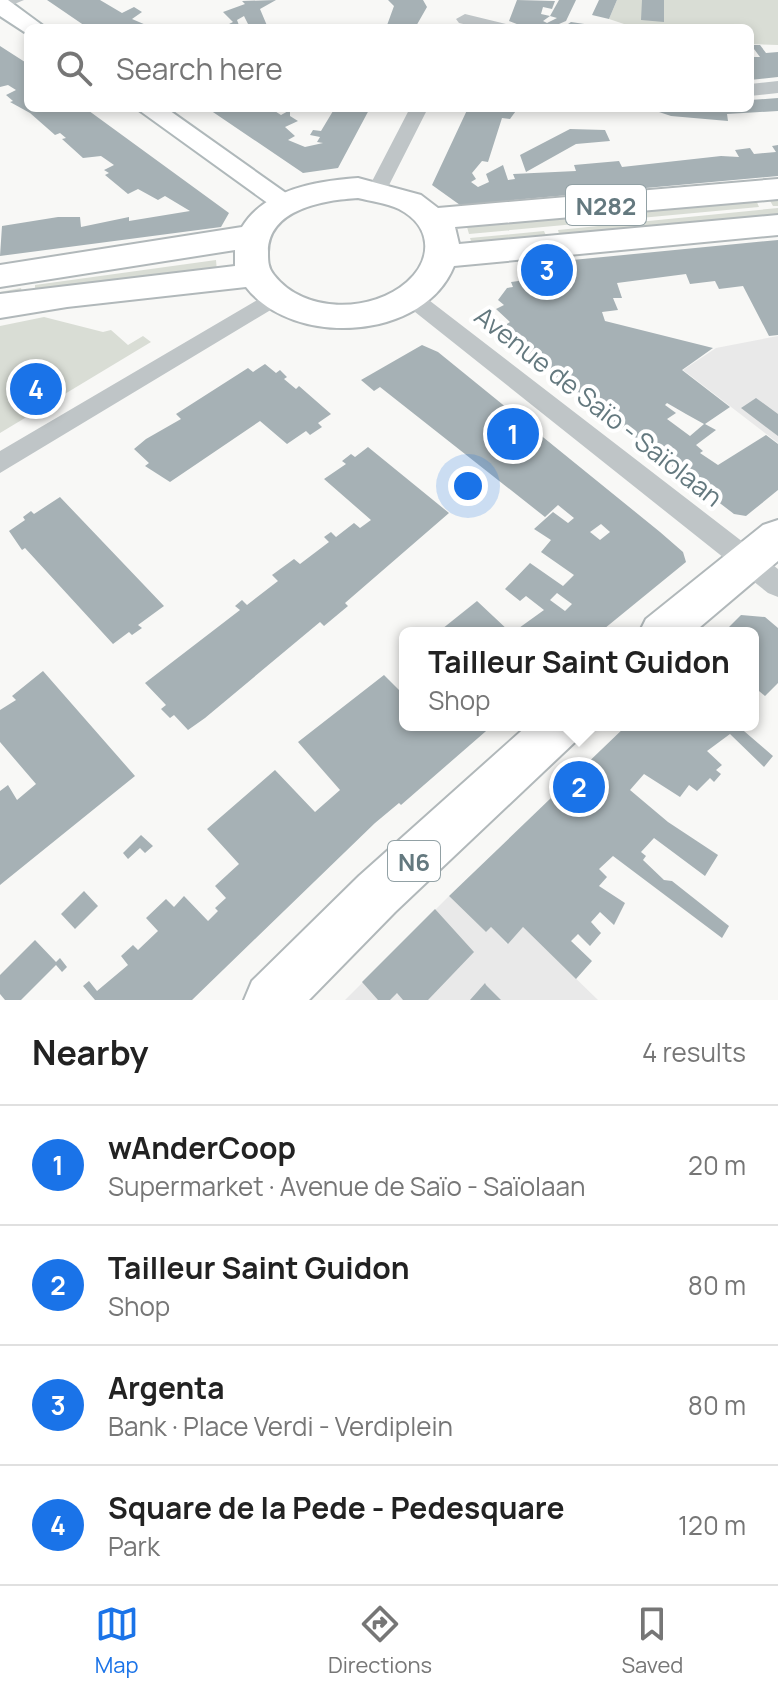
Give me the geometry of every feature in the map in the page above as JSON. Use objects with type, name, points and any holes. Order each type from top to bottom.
[{"type":"main road","name":"N282","points":[[433,219],[778,189]]},
{"type":"main road","points":[[330,190],[377,191],[415,205],[433,219],[443,237],[445,256],[435,279],[413,299],[368,315],[343,316],[296,307],[266,286],[250,256],[254,236],[261,224],[286,203],[330,190]]},
{"type":"main road","name":"N282","points":[[445,256],[778,225]]},
{"type":"main road","points":[[0,276],[254,236]]},
{"type":"main road","points":[[0,306],[67,295],[266,286]]},
{"type":"main road","points":[[670,627],[768,561]]},
{"type":"main road","name":"N6","points":[[271,1000],[377,894],[554,731]]},
{"type":"street","points":[[0,5],[16,0]]},
{"type":"street","points":[[463,24],[475,0]]},
{"type":"street","points":[[0,5],[28,24]]},
{"type":"street","points":[[754,90],[778,87]]},
{"type":"street","points":[[155,112],[286,203]]},
{"type":"street","points":[[377,191],[417,112]]},
{"type":"street","points":[[0,463],[266,286]]},
{"type":"street","name":"Avenue de Saïo - Saïolaan","points":[[413,299],[768,561]]},
{"type":"shaded area","points":[[617,0],[778,0],[778,45],[754,44],[754,24],[624,24],[609,19]]},
{"type":"shaded area","points":[[778,197],[778,206],[773,206],[769,199],[756,200],[759,207],[469,234],[467,227]]},
{"type":"shaded area","points":[[778,208],[778,218],[473,247],[470,238],[544,231],[547,238],[560,237],[558,230]]},
{"type":"shaded area","points":[[216,260],[217,272],[173,272],[0,297],[0,292],[21,288],[22,292],[35,289],[35,285]]},
{"type":"shaded area","points":[[44,317],[103,332],[111,330],[128,345],[143,336],[151,342],[0,433],[0,326]]},
{"type":"shaded area","points":[[778,336],[778,443],[683,370],[716,348]]},
{"type":"shaded area","points":[[449,896],[486,932],[491,927],[507,944],[523,927],[598,1000],[345,1000]]},
{"type":"building","points":[[47,0],[100,0],[122,13],[134,7],[142,12],[132,19],[144,24],[82,24]]},
{"type":"building","points":[[276,0],[260,9],[266,24],[248,24],[244,16],[237,20],[238,24],[229,24],[233,22],[223,12],[245,4],[242,1]]},
{"type":"building","points":[[388,0],[423,0],[427,7],[417,24],[387,24],[394,6]]},
{"type":"building","points":[[517,0],[555,1],[552,9],[543,7],[541,14],[550,16],[559,0],[576,0],[566,21],[559,24],[517,24],[509,21]],"holes":[[[550,16],[557,18],[547,23],[543,21]]]},
{"type":"building","points":[[599,0],[617,0],[609,19],[592,15]]},
{"type":"building","points":[[642,0],[664,0],[664,22],[641,20]]},
{"type":"building","points":[[754,45],[760,45],[766,53],[778,52],[778,77],[754,80],[754,57],[760,57]]},
{"type":"building","points":[[0,46],[24,61],[24,110],[10,102],[13,101],[6,95],[16,90],[8,85],[0,87]]},
{"type":"building","points":[[778,98],[778,111],[727,114],[728,121],[671,116],[659,112],[754,112],[754,100]]},
{"type":"building","points":[[90,112],[229,213],[221,227],[0,256],[2,226],[58,217],[80,217],[81,227],[129,217],[129,221],[190,211],[165,196],[158,200],[138,189],[128,194],[105,175],[109,173],[104,170],[114,165],[101,156],[83,158],[62,139],[66,138],[60,133],[55,135],[30,113]]},
{"type":"building","points":[[213,112],[276,112],[281,115],[290,112],[290,116],[298,121],[285,127],[295,136],[288,140],[305,147],[323,143],[317,142],[320,137],[310,135],[313,130],[321,131],[332,112],[368,112],[338,168],[303,173]]},
{"type":"building","points":[[466,112],[515,112],[510,119],[502,118],[488,162],[482,161],[472,173],[476,179],[471,182],[478,187],[489,182],[486,174],[503,165],[508,180],[515,179],[513,174],[576,171],[574,165],[619,161],[622,167],[721,156],[739,157],[735,150],[750,148],[754,154],[776,152],[772,146],[778,145],[778,176],[460,205],[432,185]]},
{"type":"building","points":[[570,129],[605,130],[610,141],[576,144],[526,172],[520,155]]},
{"type":"building","points":[[778,240],[778,335],[769,336],[743,286],[719,289],[715,281],[690,284],[686,274],[617,283],[622,298],[613,298],[618,310],[602,312],[605,321],[713,348],[682,370],[730,407],[705,424],[716,430],[696,445],[703,451],[700,453],[718,465],[766,435],[778,444],[778,490],[746,516],[734,514],[496,331],[510,322],[496,309],[504,305],[498,300],[507,288],[513,287],[511,282],[526,280],[521,265]],"holes":[[[667,403],[704,424],[690,436],[667,419],[676,413],[665,405]]]},
{"type":"building","points":[[422,345],[438,352],[660,532],[683,552],[686,562],[606,627],[520,627],[544,610],[526,596],[520,601],[505,589],[530,563],[563,586],[574,575],[541,552],[551,540],[534,529],[553,512],[568,523],[574,518],[558,505],[545,517],[380,387],[374,391],[361,380]],"holes":[[[601,524],[610,532],[600,540],[590,532]],[[557,593],[572,604],[565,611],[550,600]]]},
{"type":"building","points":[[265,364],[276,373],[280,370],[287,377],[284,379],[296,389],[299,386],[331,414],[318,423],[322,427],[310,435],[306,431],[287,444],[260,421],[170,482],[145,466],[149,463],[134,449],[181,419],[176,414],[248,368],[253,372]]},
{"type":"building","points":[[756,398],[778,414],[778,436],[741,408]]},
{"type":"building","points":[[368,447],[449,513],[345,603],[348,606],[324,626],[320,622],[205,718],[188,730],[174,715],[170,718],[161,709],[166,705],[145,683],[240,610],[235,606],[242,600],[247,605],[278,581],[272,575],[294,559],[300,564],[329,542],[324,537],[331,532],[336,537],[354,523],[360,528],[371,520],[324,479],[346,464],[342,461],[351,454],[355,457]]},
{"type":"building","points":[[60,497],[164,606],[138,625],[142,628],[132,635],[129,632],[113,644],[25,548],[22,550],[9,531],[25,520],[23,517],[31,511],[34,514]]},
{"type":"building","points":[[477,601],[505,627],[444,627]]},
{"type":"building","points":[[741,615],[765,617],[778,628],[778,683],[765,696],[759,691],[759,627],[729,627]]},
{"type":"building","points":[[43,671],[135,776],[0,885],[0,791],[8,785],[17,800],[36,784],[0,742],[0,710],[16,700],[12,696]]},
{"type":"building","points":[[384,675],[399,690],[399,731],[486,731],[401,805],[399,803],[375,823],[192,1000],[95,1000],[83,986],[89,981],[97,991],[128,965],[121,956],[133,945],[138,950],[158,931],[146,918],[166,899],[174,907],[184,896],[208,921],[218,911],[215,908],[226,898],[215,886],[239,864],[207,829],[275,770],[315,812],[340,790],[298,742]]},
{"type":"building","points":[[621,731],[744,731],[773,756],[764,767],[730,734],[707,751],[722,765],[716,770],[721,774],[714,782],[710,778],[697,791],[689,785],[680,797],[644,774],[630,790],[668,822],[718,855],[705,876],[654,838],[641,852],[646,856],[643,860],[664,880],[672,881],[729,926],[722,938],[613,856],[599,869],[607,877],[599,886],[625,903],[614,925],[600,912],[591,922],[601,933],[590,946],[578,934],[571,941],[592,961],[576,979],[523,927],[508,944],[491,927],[486,932],[449,896]]},
{"type":"building","points":[[141,835],[153,846],[145,853],[140,848],[128,859],[123,853]]},
{"type":"building","points":[[84,891],[98,906],[75,929],[61,914]]},
{"type":"building","points":[[435,909],[474,952],[428,1000],[403,1000],[397,993],[390,1000],[378,1000],[362,982]]},
{"type":"building","points":[[35,940],[56,962],[60,958],[67,967],[62,972],[56,965],[21,1000],[5,1000],[0,994],[0,975]]},
{"type":"building","points":[[486,985],[501,1000],[470,1000]]},
{"type":"place","name":"Argenta","points":[[547,270]]},
{"type":"place","name":"Square de la Pede - Pedesquare","points":[[36,389]]},
{"type":"place","name":"wAnderCoop","points":[[513,434]]},
{"type":"place","name":"Tailleur Saint Guidon","points":[[579,787]]}]
